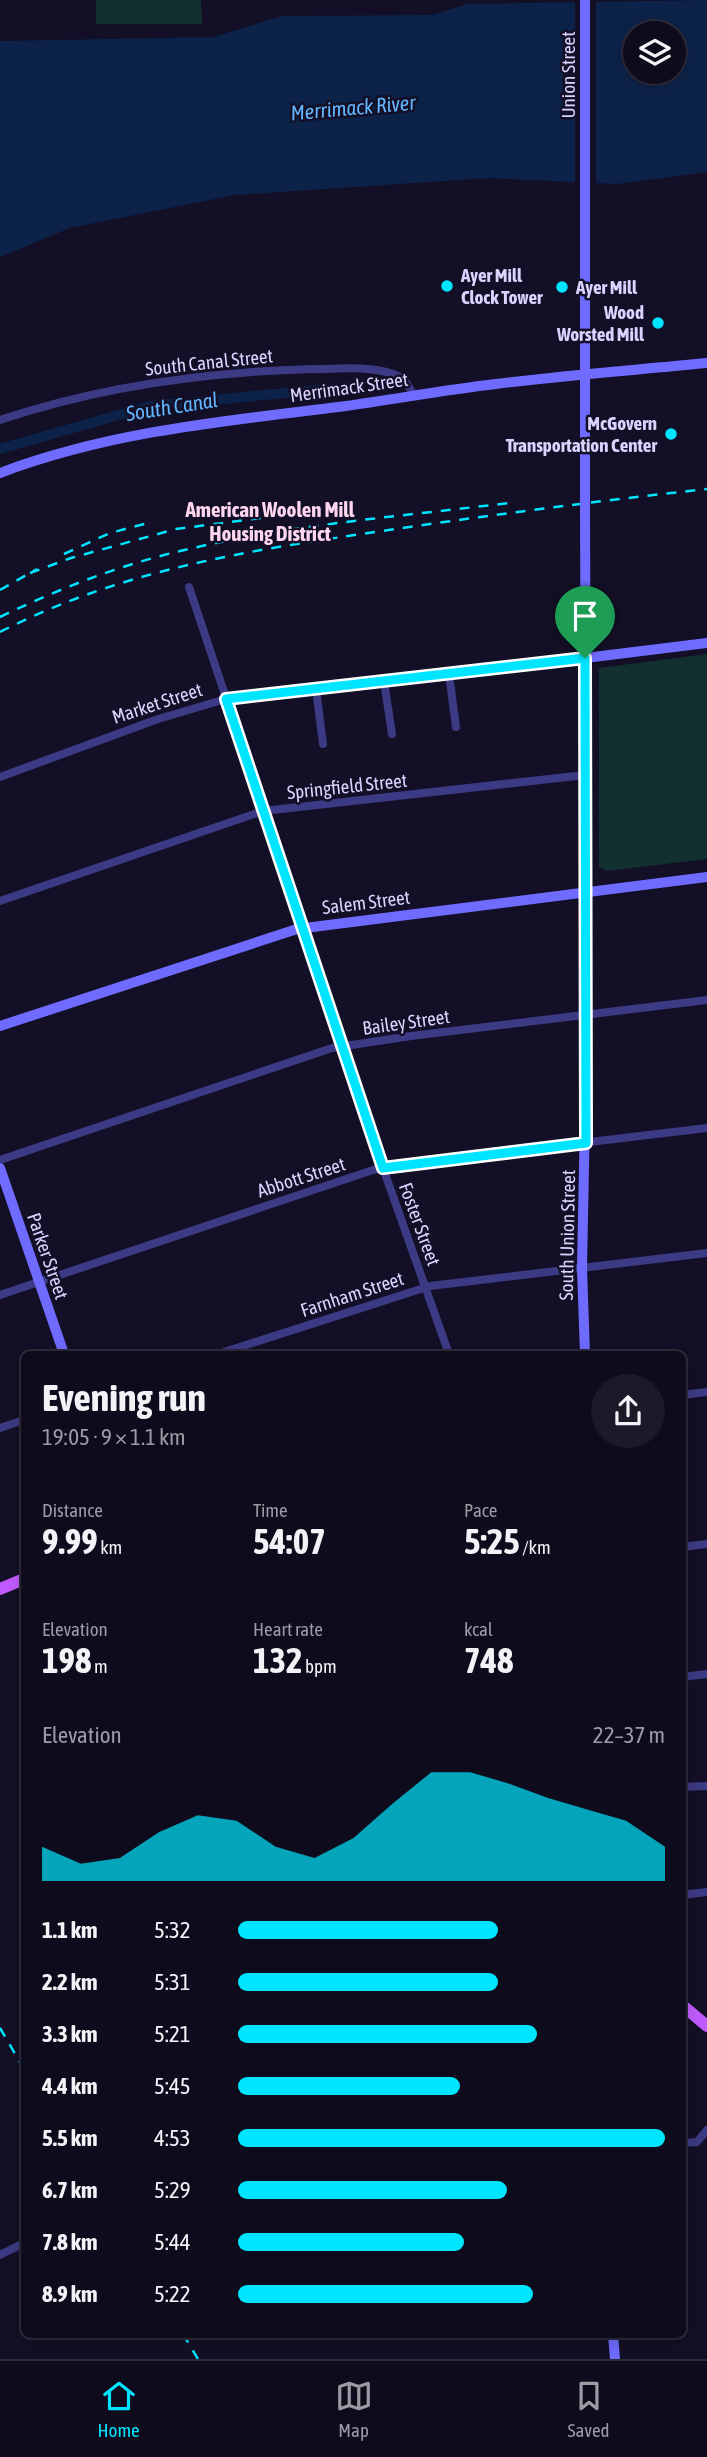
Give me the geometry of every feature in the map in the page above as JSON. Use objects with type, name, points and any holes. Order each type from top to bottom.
[{"type":"main road","name":"Union Street","points":[[585,0],[585,151]]},
{"type":"main road","name":"South Union Street","points":[[585,151],[587,1015],[582,1268],[585,1351]]},
{"type":"main road","name":"Merrimack Street","points":[[0,473],[55,454],[120,438],[182,427],[493,384],[707,363]]},
{"type":"main road","name":"Market Street","points":[[585,658],[707,643]]},
{"type":"main road","name":"Salem Street","points":[[0,1026],[303,928],[707,877]]},
{"type":"main road","name":"Parker Street","points":[[0,1168],[63,1351]]},
{"type":"main road","points":[[0,1589],[21,1580]]},
{"type":"main road","points":[[686,2008],[707,2026]]},
{"type":"main road","points":[[613,2338],[615,2359]]},
{"type":"street","name":"South Canal Street","points":[[0,420],[38,407],[112,390],[202,376],[271,370],[342,369],[381,372],[400,376],[414,396]]},
{"type":"street","name":"Foster Street","points":[[189,587],[383,1168],[448,1351]]},
{"type":"street","name":"Market Street","points":[[0,777],[158,719],[226,699],[585,658]]},
{"type":"street","points":[[449,674],[456,727]]},
{"type":"street","points":[[384,681],[392,734]]},
{"type":"street","points":[[316,689],[323,744]]},
{"type":"street","name":"Springfield Street","points":[[0,901],[263,811],[585,775]]},
{"type":"street","name":"Bailey Street","points":[[0,1160],[332,1048],[707,1000]]},
{"type":"street","name":"Abbott Street","points":[[0,1295],[383,1168],[707,1128]]},
{"type":"street","name":"Farnham Street","points":[[227,1351],[426,1287],[707,1253]]},
{"type":"street","points":[[686,1395],[707,1392]]},
{"type":"street","points":[[0,1428],[21,1421]]},
{"type":"street","points":[[686,1547],[707,1544]]},
{"type":"street","points":[[686,1677],[707,1674]]},
{"type":"street","points":[[686,1787],[707,1786]]},
{"type":"street","points":[[686,1895],[707,1892]]},
{"type":"street","points":[[686,2143],[697,2142],[707,2130]]},
{"type":"street","points":[[0,2255],[21,2244]]},
{"type":"green space","points":[[96,0],[201,0],[202,24],[96,24]]},
{"type":"green space","points":[[707,654],[707,859],[606,871],[599,867],[599,668]]},
{"type":"water","name":"Merrimack River","points":[[707,0],[707,172],[617,184],[489,178],[235,195],[70,228],[0,257],[0,41],[213,37],[282,16],[432,15],[468,4]]},
{"type":"pier","points":[[575,0],[596,0],[596,186],[575,185]]},
{"type":"waterway","name":"South Canal","points":[[0,449],[150,406],[349,387]]},
{"type":"railway","points":[[0,632],[93,592],[187,565],[234,555],[463,519],[707,489]]},
{"type":"railway","points":[[0,617],[101,575],[206,545],[335,523],[509,503]]},
{"type":"railway","points":[[30,573],[71,558],[176,529],[315,511]]},
{"type":"railway","points":[[64,554],[110,533],[148,523]]},
{"type":"railway","points":[[0,590],[37,569]]},
{"type":"railway","points":[[0,2028],[21,2064]]},
{"type":"railway","points":[[185,2338],[198,2359]]},
{"type":"place","name":"Ayer Mill Clock Tower","points":[[447,286]]},
{"type":"place","name":"Ayer Mill","points":[[562,287]]},
{"type":"place","name":"Wood Worsted Mill","points":[[658,323]]},
{"type":"place","name":"McGovern Transportation Center","points":[[671,434]]},
{"type":"district","name":"American Woolen Mill Housing District","points":[[270,522]]},
{"type":"route","points":[[585,658],[586,1143],[383,1168],[226,699],[585,658]]}]
